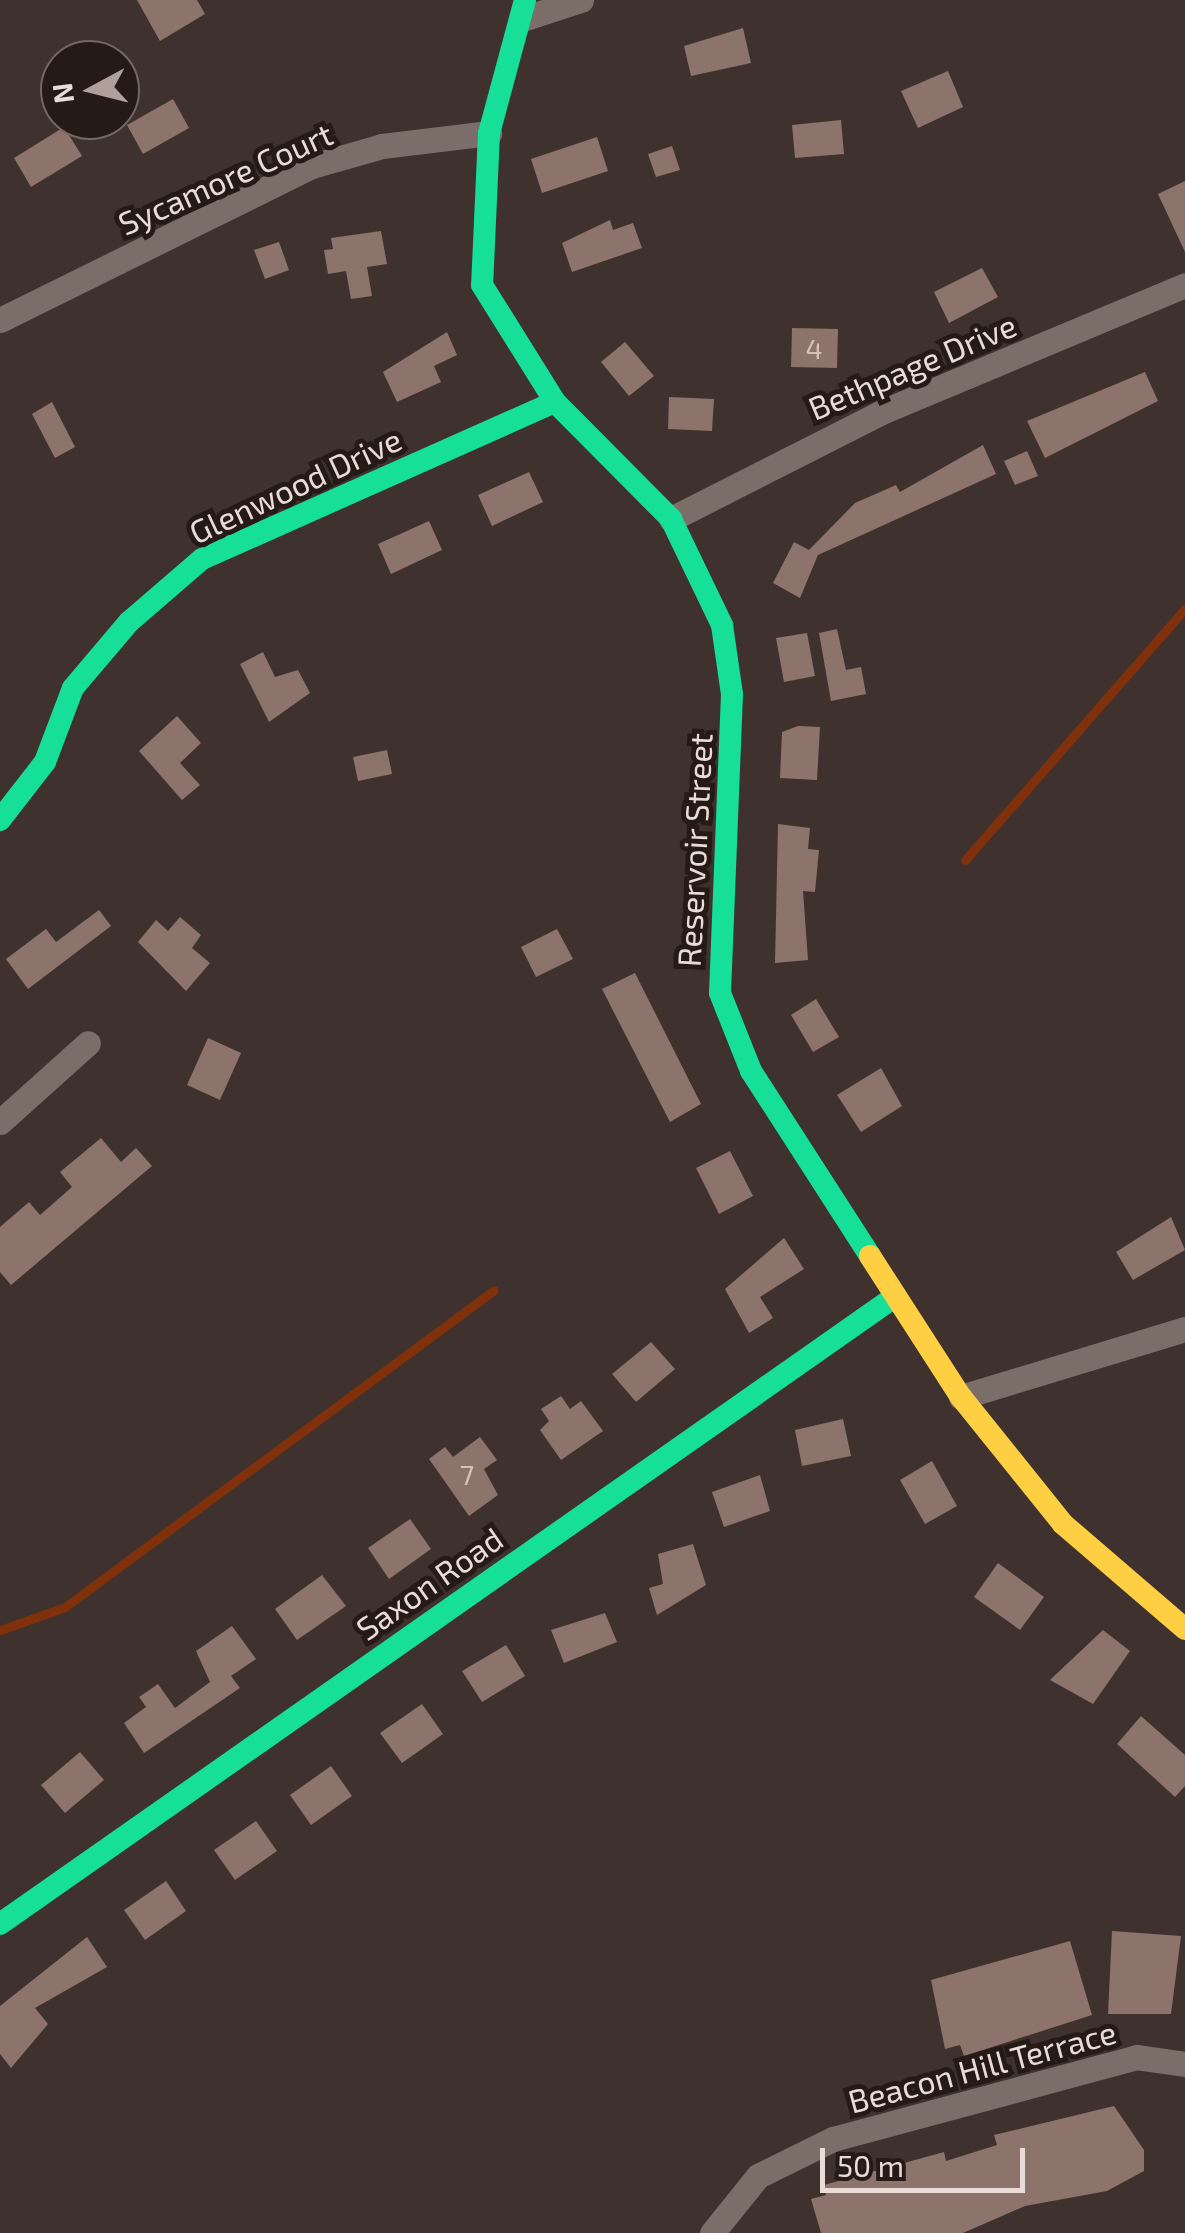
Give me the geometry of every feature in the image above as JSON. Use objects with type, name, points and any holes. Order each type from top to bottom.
[{"type":"street","points":[[523,9],[581,0]]},
{"type":"street","name":"Reservoir Street","points":[[523,9],[488,133],[482,285],[555,402],[671,519],[722,624],[732,694],[720,993],[752,1071],[961,1398],[1063,1524],[1185,1628]]},
{"type":"street","name":"Sycamore Court","points":[[0,320],[312,166],[488,133]]},
{"type":"street","name":"Bethpage Drive","points":[[671,519],[884,411],[1185,284]]},
{"type":"street","name":"Glenwood Drive","points":[[0,820],[45,762],[73,688],[129,622],[202,559],[555,402]]},
{"type":"street","points":[[0,1122],[88,1044]]},
{"type":"street","name":"Saxon Road","points":[[0,1924],[896,1296]]},
{"type":"street","points":[[961,1398],[1185,1328]]},
{"type":"street","name":"Beacon Hill Terrace","points":[[712,2233],[758,2176],[833,2139],[1136,2056],[1185,2064]]},
{"type":"building","points":[[137,0],[197,0],[205,14],[160,41]]},
{"type":"building","points":[[743,28],[751,63],[691,76],[684,46]]},
{"type":"building","points":[[948,71],[963,107],[918,128],[901,91]]},
{"type":"building","points":[[173,99],[189,128],[143,154],[135,140],[140,140],[140,118]]},
{"type":"building","points":[[841,120],[844,154],[795,158],[792,125]]},
{"type":"building","points":[[597,137],[608,171],[542,193],[531,159]]},
{"type":"building","points":[[43,140],[72,140],[82,156],[31,187],[14,158]]},
{"type":"building","points":[[672,146],[680,170],[656,177],[648,154]]},
{"type":"building","points":[[1185,181],[1185,252],[1158,194]]},
{"type":"building","points":[[610,220],[613,230],[633,223],[642,248],[572,272],[562,243]]},
{"type":"building","points":[[381,231],[387,264],[367,267],[372,296],[351,299],[346,271],[328,274],[324,250],[333,249],[331,238]]},
{"type":"building","points":[[279,242],[289,270],[265,279],[254,250]]},
{"type":"building","points":[[982,268],[998,297],[949,323],[934,292]]},
{"type":"building","points":[[792,328],[838,329],[837,368],[791,367]]},
{"type":"building","points":[[447,332],[457,355],[434,366],[441,382],[397,402],[383,372]]},
{"type":"building","points":[[625,342],[654,376],[629,396],[601,362]]},
{"type":"building","points":[[1145,372],[1158,401],[1045,458],[1027,421]]},
{"type":"building","points":[[669,397],[714,399],[712,431],[668,429]]},
{"type":"building","points":[[52,402],[75,447],[55,458],[32,414]]},
{"type":"building","points":[[983,445],[996,474],[818,555],[800,598],[773,583],[794,542],[809,550],[855,503],[896,485],[900,492]]},
{"type":"building","points":[[1027,451],[1038,476],[1015,485],[1004,461]]},
{"type":"building","points":[[529,472],[543,502],[492,526],[478,495]]},
{"type":"building","points":[[429,521],[442,550],[391,574],[378,544]]},
{"type":"building","points":[[837,629],[846,670],[861,667],[866,694],[831,701],[819,633]]},
{"type":"building","points":[[807,633],[815,676],[784,682],[776,638]]},
{"type":"building","points":[[263,652],[275,677],[298,670],[310,693],[269,722],[240,664]]},
{"type":"building","points":[[177,716],[201,743],[180,763],[200,785],[182,800],[139,751]]},
{"type":"building","points":[[798,726],[820,727],[817,780],[780,778],[782,732]]},
{"type":"building","points":[[387,750],[392,774],[358,781],[353,757]]},
{"type":"building","points":[[778,824],[810,828],[808,849],[819,850],[815,892],[803,891],[808,960],[775,963]]},
{"type":"building","points":[[99,910],[111,926],[28,989],[6,959],[46,929],[56,942]]},
{"type":"building","points":[[180,917],[201,935],[192,948],[210,963],[186,991],[138,942],[156,920],[168,931]]},
{"type":"building","points":[[557,929],[573,959],[536,977],[521,947]]},
{"type":"building","points":[[635,973],[701,1104],[670,1122],[602,989]]},
{"type":"building","points":[[816,999],[839,1037],[813,1052],[791,1015]]},
{"type":"building","points":[[208,1038],[241,1053],[220,1100],[187,1085]]},
{"type":"building","points":[[881,1068],[902,1106],[861,1132],[837,1095]]},
{"type":"building","points":[[101,1138],[121,1162],[136,1148],[152,1166],[11,1285],[0,1272],[0,1227],[29,1202],[40,1215],[72,1187],[60,1172]]},
{"type":"building","points":[[730,1151],[753,1196],[719,1214],[696,1168]]},
{"type":"building","points":[[1171,1217],[1185,1250],[1133,1280],[1116,1252]]},
{"type":"building","points":[[784,1238],[804,1269],[760,1297],[773,1318],[749,1333],[725,1289]]},
{"type":"building","points":[[651,1342],[675,1369],[636,1402],[612,1374]]},
{"type":"building","points":[[561,1396],[570,1409],[581,1401],[603,1431],[561,1460],[540,1430],[549,1421],[541,1409]]},
{"type":"building","points":[[843,1419],[851,1456],[802,1466],[795,1430]]},
{"type":"building","points":[[480,1437],[497,1460],[484,1469],[498,1495],[469,1516],[429,1459],[445,1447],[453,1457]]},
{"type":"building","points":[[932,1461],[957,1506],[925,1524],[900,1480]]},
{"type":"building","points":[[760,1475],[770,1511],[724,1527],[712,1492]]},
{"type":"building","points":[[410,1519],[431,1549],[389,1579],[368,1548]]},
{"type":"building","points":[[693,1544],[706,1585],[657,1615],[649,1588],[663,1584],[658,1554]]},
{"type":"building","points":[[998,1563],[1044,1597],[1020,1630],[974,1597]]},
{"type":"building","points":[[322,1575],[346,1606],[297,1640],[275,1609]]},
{"type":"building","points":[[605,1613],[617,1642],[564,1663],[551,1630]]},
{"type":"building","points":[[232,1626],[256,1659],[231,1676],[240,1688],[144,1753],[124,1723],[146,1707],[139,1697],[158,1684],[175,1708],[210,1682],[196,1651]]},
{"type":"building","points":[[1103,1630],[1130,1651],[1093,1704],[1050,1680]]},
{"type":"building","points":[[506,1645],[525,1676],[482,1702],[462,1671]]},
{"type":"building","points":[[422,1704],[443,1734],[402,1763],[380,1733]]},
{"type":"building","points":[[1141,1716],[1185,1755],[1185,1786],[1175,1797],[1117,1744]]},
{"type":"building","points":[[80,1752],[104,1780],[65,1813],[41,1785]]},
{"type":"building","points":[[331,1766],[352,1796],[311,1825],[290,1795]]},
{"type":"building","points":[[256,1821],[277,1851],[235,1880],[214,1850]]},
{"type":"building","points":[[166,1881],[186,1911],[145,1940],[124,1910]]},
{"type":"building","points":[[1112,1931],[1181,1936],[1171,2014],[1108,2014]]},
{"type":"building","points":[[87,1937],[107,1967],[35,2008],[48,2024],[11,2068],[0,2054],[0,2006]]},
{"type":"building","points":[[1070,1941],[1092,2015],[964,2056],[960,2045],[945,2049],[931,1980]]},
{"type":"building","points":[[1114,2106],[1144,2150],[1144,2171],[1107,2191],[1025,2206],[963,2233],[821,2233],[811,2199],[826,2195],[824,2185],[944,2152],[946,2161],[997,2145],[994,2135]]},
{"type":"waterway","points":[[965,860],[1185,609]]},
{"type":"waterway","points":[[0,1630],[65,1607],[494,1290]]},
{"type":"traffic: fast","points":[[525,0],[489,133],[482,285],[555,402],[671,519],[722,625],[732,694],[720,993],[751,1071],[870,1256]]},
{"type":"traffic: fast","points":[[0,820],[45,762],[73,688],[129,622],[202,559],[555,402]]},
{"type":"traffic: fast","points":[[0,1924],[896,1296]]},
{"type":"traffic: slow","points":[[870,1256],[961,1397],[1063,1524],[1185,1629]]}]
